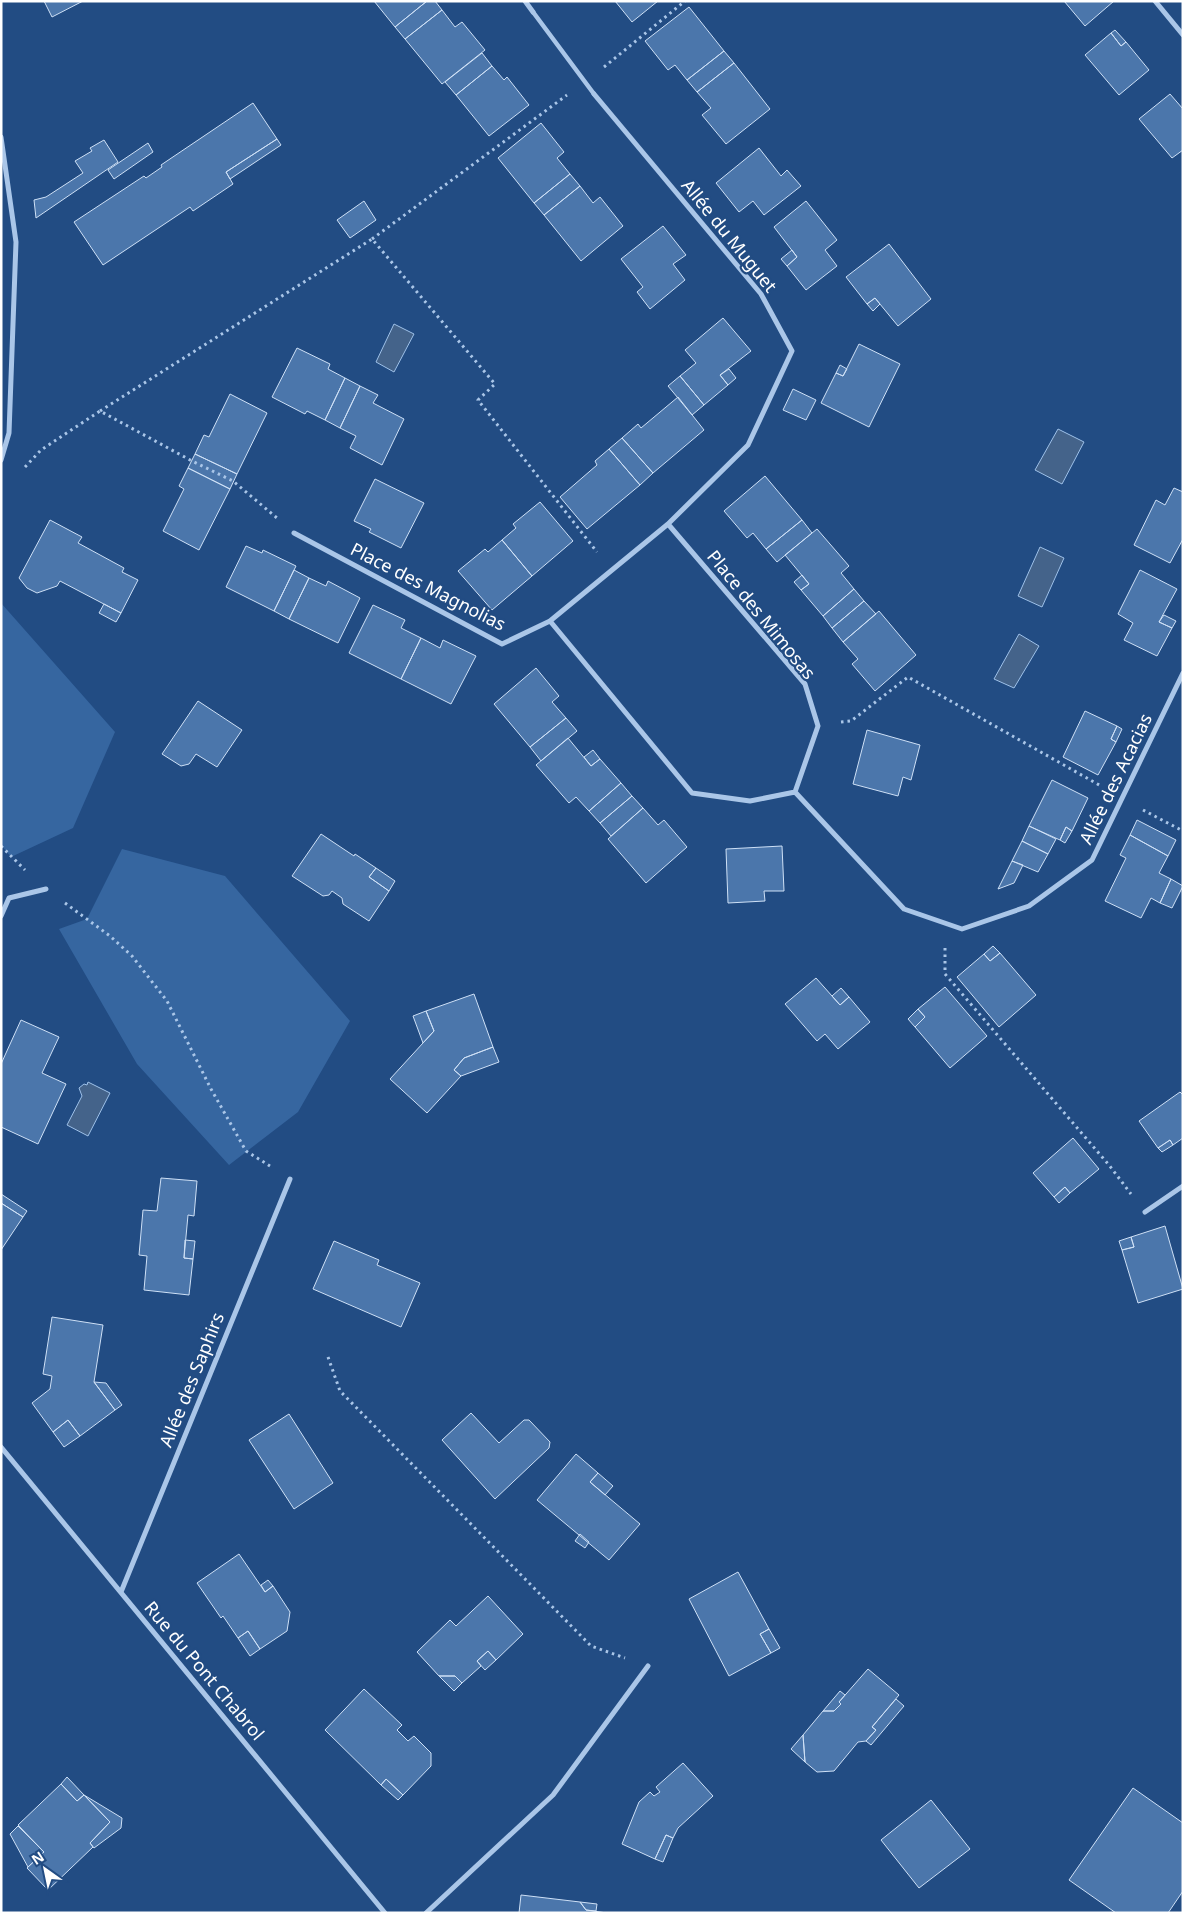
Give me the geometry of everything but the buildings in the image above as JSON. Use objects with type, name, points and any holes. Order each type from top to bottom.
[{"type":"street","points":[[525,1],[594,94]]},
{"type":"street","points":[[1155,1],[1183,35]]},
{"type":"street","name":"Allée du Muguet","points":[[594,94],[761,294],[792,351],[748,445],[668,524]]},
{"type":"street","points":[[1,137],[16,242],[9,433],[1,460]]},
{"type":"street","points":[[668,524],[550,621],[692,793],[750,800],[795,792],[818,726]]},
{"type":"street","name":"Place des Mimosas","points":[[668,524],[805,684],[818,726]]},
{"type":"street","name":"Place des Magnolias","points":[[294,533],[502,644],[550,621]]},
{"type":"street","name":"Allée des Acacias","points":[[795,792],[904,909],[962,929],[1029,906],[1092,860],[1183,673]]},
{"type":"street","points":[[1,916],[9,898],[46,889]]},
{"type":"street","name":"Allée des Saphirs","points":[[120,1592],[290,1179]]},
{"type":"street","points":[[1145,1212],[1183,1186]]},
{"type":"street","name":"Rue du Pont Chabrol","points":[[1,1447],[385,1913]]},
{"type":"street","points":[[426,1913],[553,1795],[648,1666]]},
{"type":"path","points":[[23,470],[41,450],[372,239],[585,82],[685,1]]},
{"type":"path","points":[[372,239],[495,384],[478,400],[611,571]]},
{"type":"path","points":[[100,412],[233,481],[294,533]]},
{"type":"path","points":[[818,726],[851,721],[908,677],[1183,831]]},
{"type":"path","points":[[1,846],[46,889],[110,936],[132,956],[168,1001],[211,1088],[246,1151],[290,1179]]},
{"type":"path","points":[[945,974],[1109,1165],[1145,1212]]},
{"type":"path","points":[[328,1357],[340,1391],[591,1646],[648,1666]]},
{"type":"shaded area","points":[[394,324],[414,334],[394,372],[376,362]]},
{"type":"shaded area","points":[[1058,429],[1084,442],[1062,484],[1035,470]]},
{"type":"shaded area","points":[[1040,547],[1064,558],[1042,607],[1018,596]]},
{"type":"shaded area","points":[[1,603],[115,732],[73,828],[11,857],[1,845]]},
{"type":"shaded area","points":[[1019,634],[1039,646],[1014,688],[994,679]]},
{"type":"shaded area","points":[[122,849],[225,876],[350,1021],[298,1112],[229,1165],[137,1064],[59,929],[87,919]]},
{"type":"shaded area","points":[[88,1082],[110,1093],[88,1136],[67,1125],[82,1096],[79,1088],[84,1084],[87,1085]]}]
